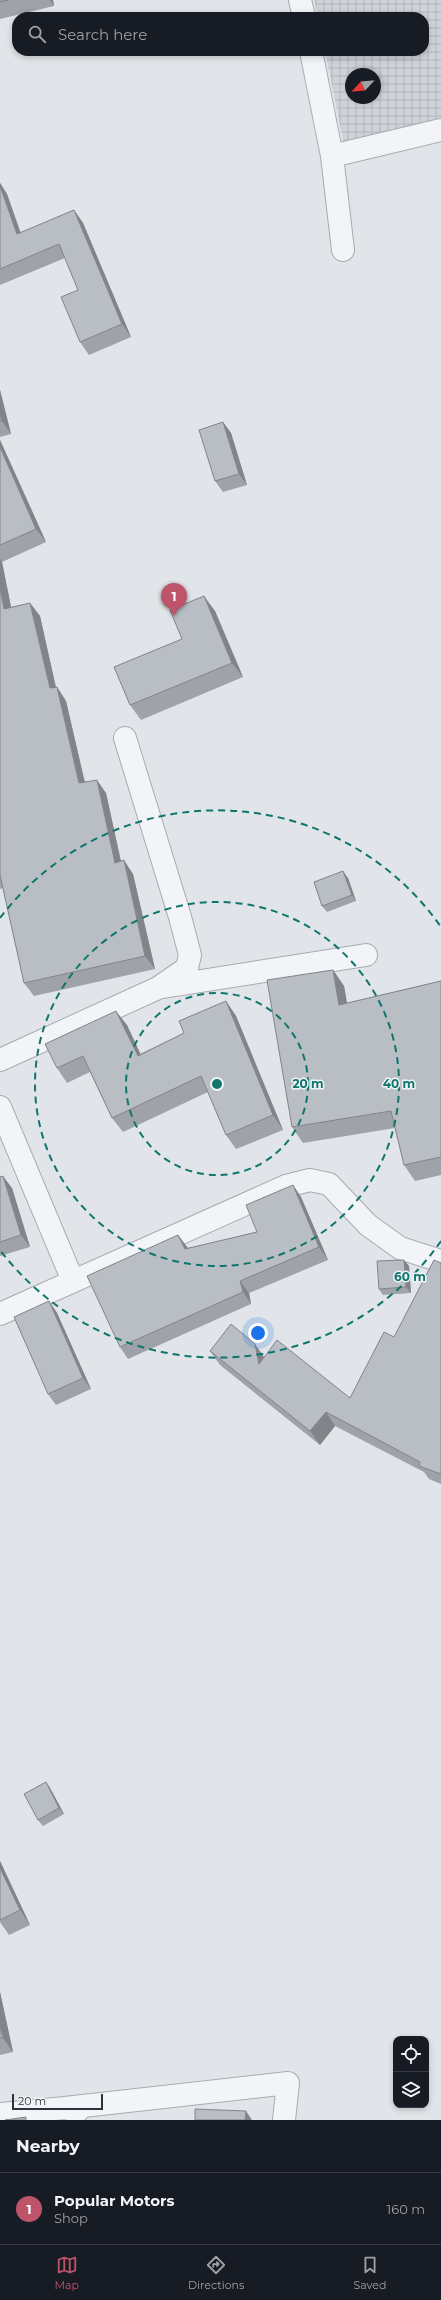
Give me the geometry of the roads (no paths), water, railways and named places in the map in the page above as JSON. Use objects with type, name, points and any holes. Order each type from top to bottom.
[{"type":"street","points":[[300,0],[303,12]]},
{"type":"street","points":[[312,56],[332,156],[343,250]]},
{"type":"street","points":[[332,156],[441,130]]},
{"type":"street","points":[[0,1060],[158,988],[187,968],[190,955],[180,917],[125,738]]},
{"type":"street","points":[[158,988],[366,955]]},
{"type":"street","points":[[0,1107],[73,1281]]},
{"type":"street","points":[[0,1314],[286,1186],[310,1180],[329,1184],[368,1225],[400,1248],[441,1261]]},
{"type":"street","points":[[0,2114],[74,2114],[288,2083],[284,2120]]},
{"type":"place","name":"Popular Motors","points":[[174,616]]}]
